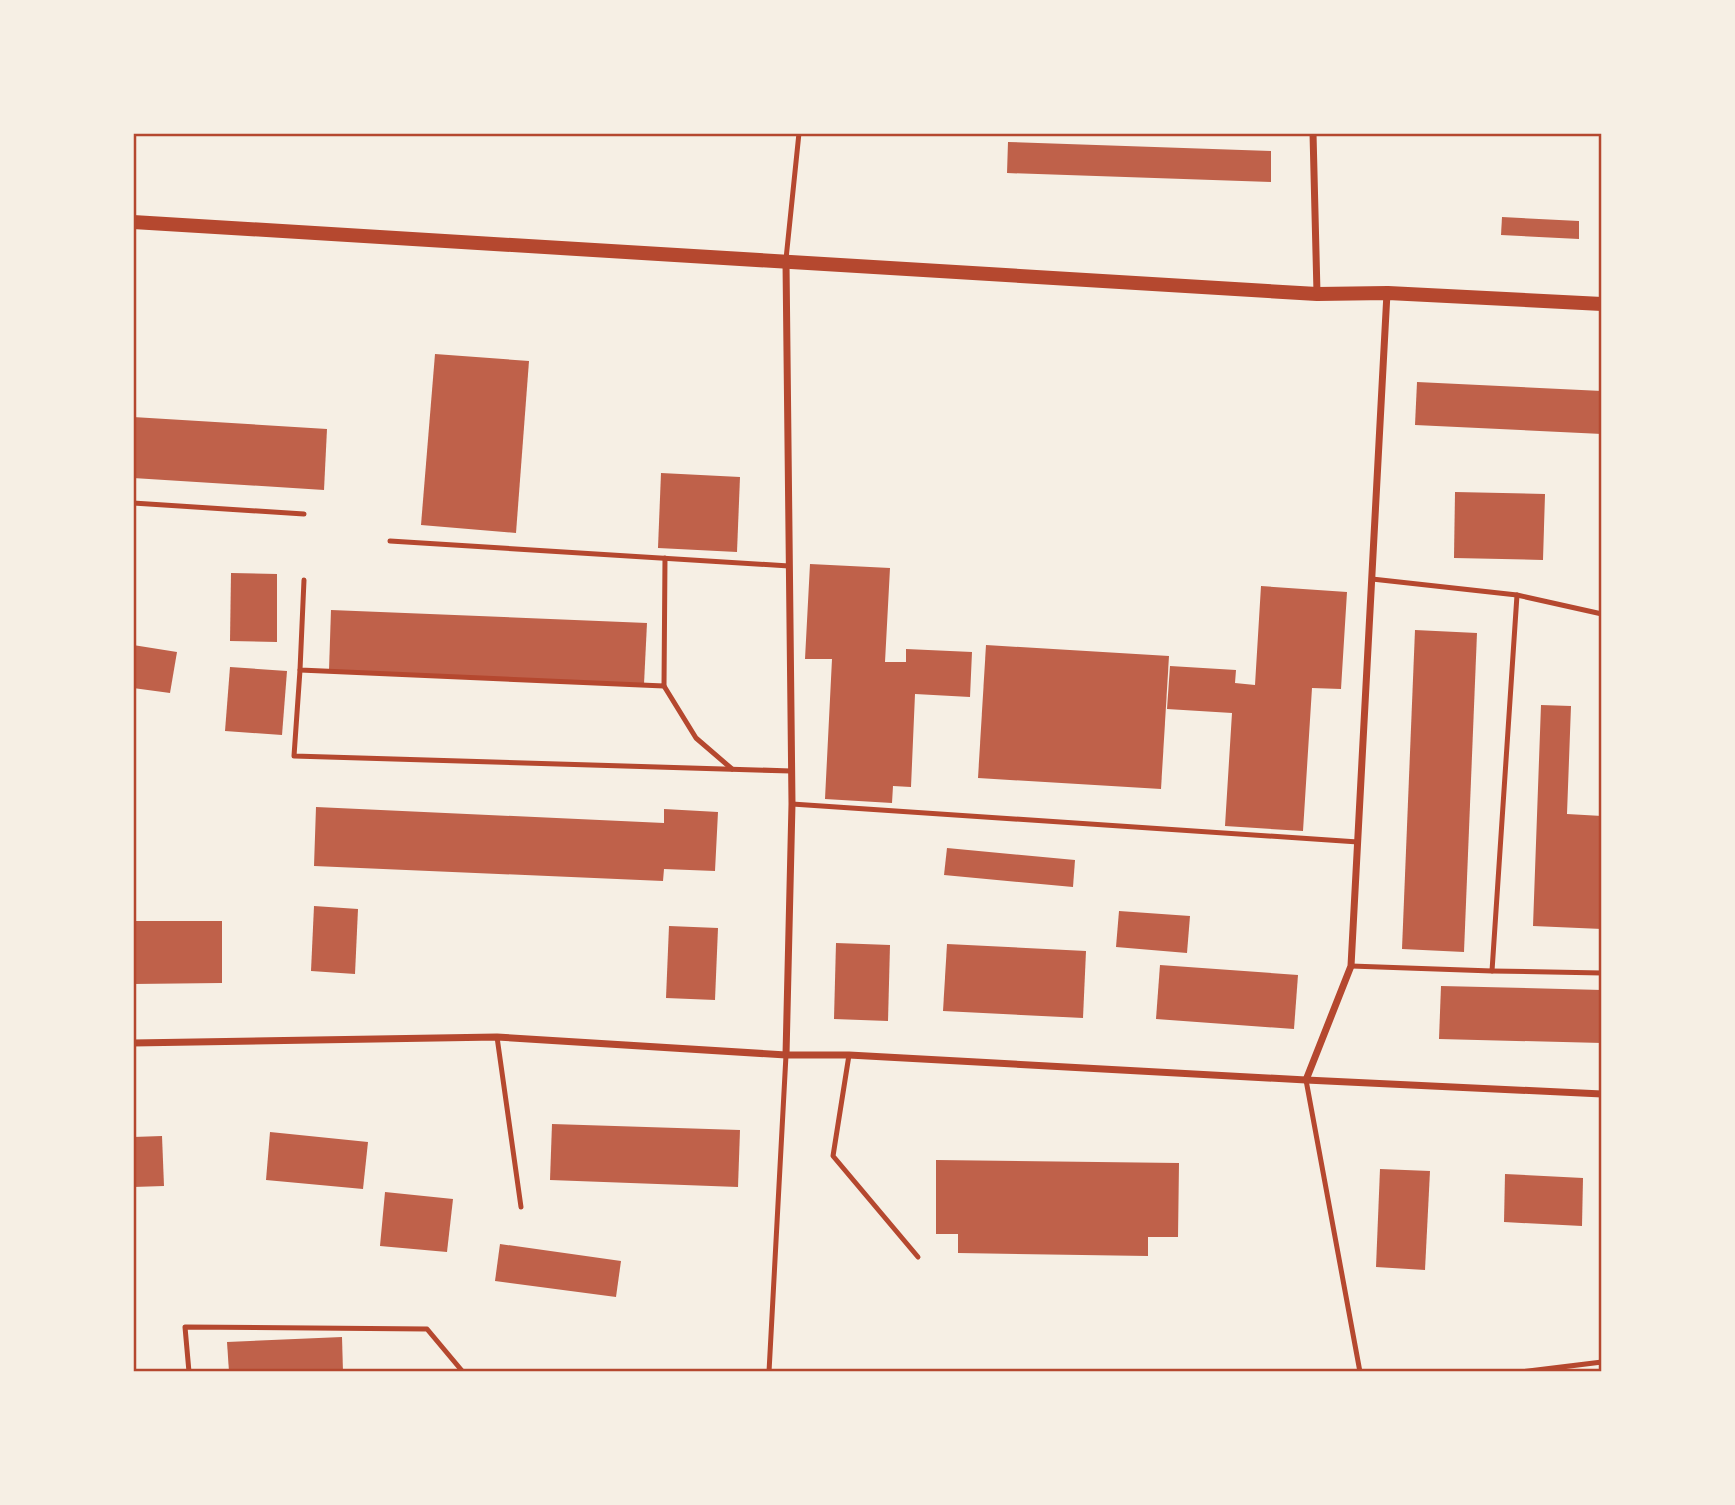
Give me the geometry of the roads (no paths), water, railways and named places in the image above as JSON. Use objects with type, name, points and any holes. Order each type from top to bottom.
[{"type":"main road","points":[[133,222],[1317,294],[1388,293],[1602,304]]},
{"type":"street","points":[[1312,133],[1317,294]]},
{"type":"street","points":[[786,262],[792,804],[786,1055]]},
{"type":"street","points":[[1306,1080],[1351,966],[1388,293]]},
{"type":"street","points":[[133,1043],[497,1037],[786,1055],[849,1055],[1602,1094]]},
{"type":"lane","points":[[786,262],[799,133]]},
{"type":"lane","points":[[133,503],[303,514]]},
{"type":"lane","points":[[390,541],[789,566]]},
{"type":"lane","points":[[664,558],[664,686],[696,738],[733,770]]},
{"type":"lane","points":[[1372,579],[1517,595],[1602,614]]},
{"type":"lane","points":[[304,580],[294,755],[791,771]]},
{"type":"lane","points":[[1492,971],[1517,595]]},
{"type":"lane","points":[[300,670],[664,686]]},
{"type":"lane","points":[[792,804],[1358,842]]},
{"type":"lane","points":[[1351,966],[1602,973]]},
{"type":"lane","points":[[497,1037],[522,1207]]},
{"type":"lane","points":[[769,1372],[786,1055]]},
{"type":"lane","points":[[849,1055],[833,1156],[918,1257]]},
{"type":"lane","points":[[1306,1080],[1360,1372]]},
{"type":"lane","points":[[189,1372],[185,1327],[427,1329],[463,1372]]},
{"type":"lane","points":[[1521,1372],[1602,1362]]}]
